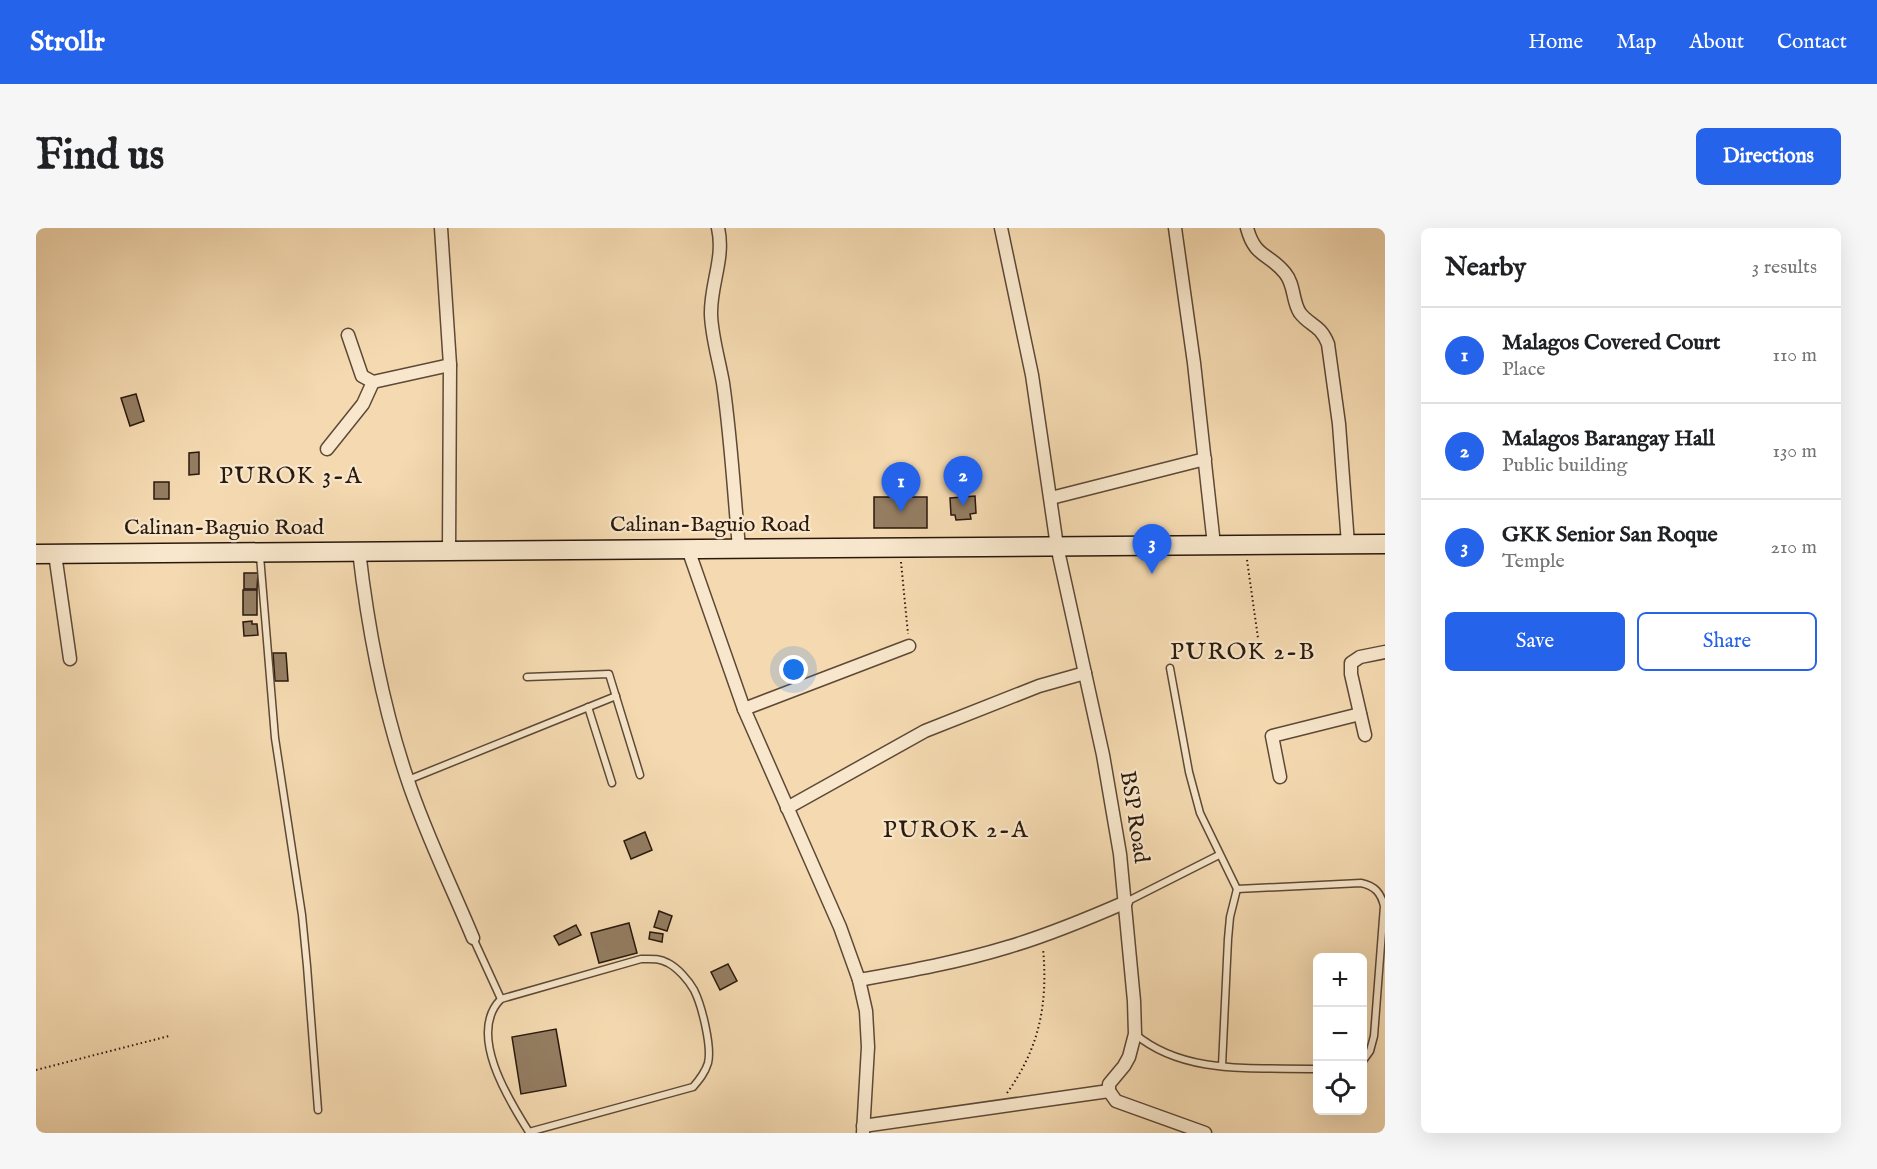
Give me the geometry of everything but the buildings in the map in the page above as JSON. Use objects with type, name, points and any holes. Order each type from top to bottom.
[{"type":"main road","name":"Calinan-Baguio Road","points":[[36,554],[1385,544]]},
{"type":"street","points":[[441,228],[450,365],[449,551]]},
{"type":"street","points":[[718,228],[720,250],[712,292],[711,315],[725,404],[739,548]]},
{"type":"street","name":"BSP Road","points":[[1001,228],[1032,375],[1057,546],[1103,755],[1126,902],[1135,1034],[1129,1057],[1109,1084],[1108,1091]]},
{"type":"street","points":[[1175,228],[1187,301],[1214,545]]},
{"type":"street","points":[[1247,228],[1258,252],[1286,274],[1292,284],[1300,312],[1323,332],[1328,344],[1339,424],[1348,544]]},
{"type":"street","points":[[348,335],[362,376],[373,382],[450,365]]},
{"type":"street","points":[[327,449],[363,405],[373,382]]},
{"type":"street","points":[[1051,498],[1205,459]]},
{"type":"street","points":[[688,549],[744,709],[840,927],[859,980],[866,1011],[868,1047],[863,1129],[1108,1091],[1116,1101],[1205,1133]]},
{"type":"street","points":[[359,551],[375,660],[389,722],[407,780],[473,938]]},
{"type":"street","points":[[55,554],[70,659]]},
{"type":"street","points":[[744,709],[909,646]]},
{"type":"street","points":[[1365,735],[1351,674],[1351,663],[1360,657],[1385,652]]},
{"type":"street","points":[[787,808],[926,731],[1039,686],[1085,673]]},
{"type":"street","points":[[1280,777],[1272,736],[1360,714]]},
{"type":"street","points":[[859,980],[942,964],[1042,936],[1126,902]]},
{"type":"lane","points":[[260,552],[275,738],[302,915],[318,1110]]},
{"type":"lane","points":[[1170,668],[1189,772],[1200,813],[1237,889],[1230,917],[1228,939],[1222,1066]]},
{"type":"lane","points":[[527,677],[609,674],[640,775]]},
{"type":"lane","points":[[407,780],[616,696]]},
{"type":"lane","points":[[588,707],[612,783]]},
{"type":"lane","points":[[1126,902],[1220,855]]},
{"type":"lane","points":[[1237,889],[1361,883],[1377,890],[1384,906],[1374,1036],[1370,1051],[1363,1061]]},
{"type":"lane","points":[[473,938],[501,999]]},
{"type":"lane","points":[[656,959],[670,963],[694,991],[709,1047],[708,1063],[693,1087],[529,1132],[507,1097],[496,1069],[489,1039],[488,1020],[493,1007],[501,999],[620,964],[656,959]]},
{"type":"lane","points":[[1135,1034],[1147,1044],[1180,1059],[1202,1065],[1313,1069]]},
{"type":"path","points":[[1244,545],[1258,638]]},
{"type":"path","points":[[901,547],[903,597],[909,646]]},
{"type":"path","points":[[994,1107],[1009,1091],[1020,1073],[1029,1055],[1042,1015],[1046,977],[1042,936]]},
{"type":"path","points":[[36,1070],[169,1036]]},
{"type":"place","name":"Malagos Barangay Hall","points":[[963,506]]},
{"type":"place","name":"Malagos Covered Court","points":[[901,512]]},
{"type":"place","name":"GKK Senior San Roque","points":[[1152,574]]},
{"type":"district","name":"PUROK 3-A","points":[[291,476]]},
{"type":"district","name":"PUROK 2-B","points":[[1243,652]]},
{"type":"district","name":"PUROK 2-A","points":[[956,830]]}]
